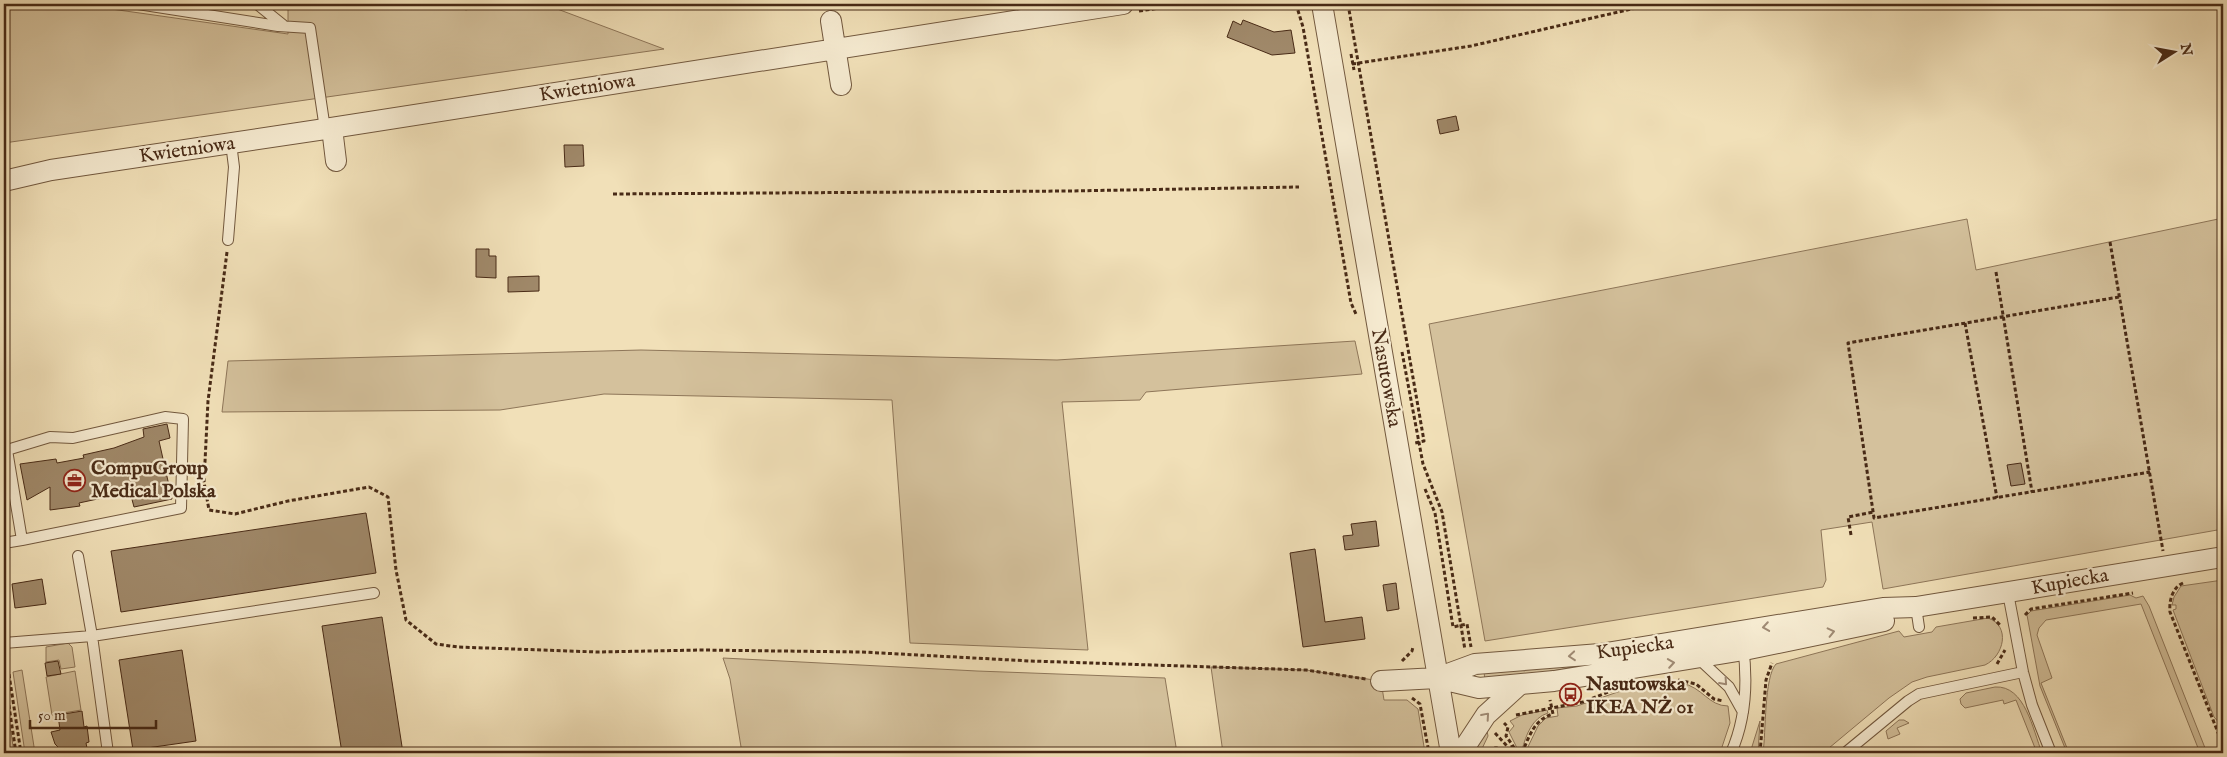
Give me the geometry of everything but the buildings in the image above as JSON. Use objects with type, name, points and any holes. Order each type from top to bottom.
[{"type":"street","name":"Kwietniowa","points":[[4,181],[51,170],[328,129],[1123,4]]},
{"type":"street","name":"Nasutowska","points":[[1322,4],[1451,753]]},
{"type":"street","points":[[832,21],[841,85]]},
{"type":"street","points":[[328,129],[336,161]]},
{"type":"street","name":"Kwietniowa","points":[[4,172],[51,170]]},
{"type":"street","name":"Kupiecka","points":[[1438,678],[1471,665],[1742,641],[1917,617],[2008,592],[2223,556]]},
{"type":"street","name":"Kupiecka","points":[[1438,678],[1472,688],[1519,685],[1698,658],[1742,641]]},
{"type":"street","points":[[1381,681],[1438,678]]},
{"type":"street","points":[[1461,753],[1494,723],[1519,685]]},
{"type":"lane","points":[[138,4],[284,26],[310,28],[328,129]]},
{"type":"lane","points":[[257,4],[284,26]]},
{"type":"lane","points":[[228,240],[234,167],[231,143]]},
{"type":"lane","points":[[4,543],[22,540],[181,508],[183,419],[165,417],[73,438],[50,437],[7,450],[22,540]]},
{"type":"lane","points":[[78,556],[92,636],[108,753]]},
{"type":"lane","points":[[2008,592],[2023,672],[2032,705],[2051,753]]},
{"type":"lane","points":[[4,643],[92,636],[374,593]]},
{"type":"lane","points":[[1731,753],[1743,712],[1746,689],[1742,641]]},
{"type":"lane","points":[[1698,658],[1729,687],[1743,712]]},
{"type":"lane","points":[[1845,753],[1919,694],[2023,672]]},
{"type":"path","points":[[1348,4],[1424,441],[1413,443],[1415,451]]},
{"type":"path","points":[[1333,68],[1471,46],[1653,4]]},
{"type":"path","points":[[1350,46],[1354,73]]},
{"type":"path","points":[[613,194],[1058,191],[1299,187]]},
{"type":"path","points":[[228,240],[208,401],[204,482],[209,510],[235,514],[288,501],[369,487],[388,496],[396,570],[406,620],[436,644],[458,647],[597,652],[700,650],[862,652],[1030,661],[1306,670],[1381,681]]},
{"type":"path","points":[[2110,242],[2163,551]]},
{"type":"path","points":[[1996,272],[2032,492]]},
{"type":"path","points":[[2119,297],[1848,343],[1874,518],[2150,472]]},
{"type":"path","points":[[1965,323],[1997,498]]},
{"type":"path","points":[[1401,345],[1423,464],[1442,512],[1461,625],[1471,665]]},
{"type":"path","points":[[1422,482],[1435,513],[1453,627],[1467,624],[1471,665]]},
{"type":"path","points":[[1851,535],[1848,518],[1874,512]]},
{"type":"path","points":[[2180,584],[2170,599],[2170,612],[2223,746]]},
{"type":"path","points":[[2032,609],[2132,593]]},
{"type":"path","points":[[1968,619],[1992,617],[2003,630]]},
{"type":"path","points":[[4,643],[21,753]]},
{"type":"path","points":[[1994,667],[2002,658],[2006,648]]},
{"type":"path","points":[[1760,753],[1766,680],[1774,661]]},
{"type":"path","points":[[4,673],[16,753]]},
{"type":"path","points":[[1671,676],[1680,675]]},
{"type":"path","points":[[1672,681],[1687,681],[1696,684],[1719,702],[1726,700]]},
{"type":"path","points":[[1512,717],[1518,713],[1583,702],[1618,689]]},
{"type":"path","points":[[1409,697],[1420,704],[1429,753]]},
{"type":"path","points":[[1522,753],[1531,731],[1546,716],[1553,714],[1550,700],[1560,698]]},
{"type":"path","points":[[1494,723],[1508,727],[1506,736],[1518,753]]},
{"type":"path","points":[[1494,723],[1510,753]]},
{"type":"path","points":[[1489,753],[1494,748],[1500,748],[1502,751],[1513,746]]},
{"type":"path","points":[[1827,753],[1835,747]]},
{"type":"shaded area","points":[[4,4],[76,4],[288,34],[288,5],[285,4],[449,4],[466,10],[486,4],[544,4],[664,49],[4,143]]},
{"type":"shaded area","points":[[2223,218],[2223,529],[1883,589],[1872,522],[1821,530],[1826,580],[1823,587],[1485,641],[1429,324],[1967,219],[1976,270]]},
{"type":"shaded area","points":[[1355,341],[1362,374],[1146,392],[1140,400],[1062,402],[1088,650],[910,643],[892,400],[604,394],[500,410],[222,412],[228,361],[641,350],[1057,360]]},
{"type":"shaded area","points":[[2223,580],[2223,727],[2214,717],[2173,610],[2176,609],[2176,605],[2172,605],[2174,597],[2181,586]]},
{"type":"shaded area","points":[[2130,595],[2136,598],[2143,596],[2149,606],[2207,753],[2200,753],[2141,604],[2046,620],[2039,628],[2037,635],[2052,678],[2041,683],[2069,753],[2067,753],[2040,686],[2027,615],[2031,611]]},
{"type":"shaded area","points":[[1988,618],[2000,627],[2002,634],[2000,648],[1992,661],[1985,665],[1912,682],[1889,698],[1823,753],[1763,753],[1767,693],[1772,671],[1776,664],[1899,631],[1904,637],[1932,632],[1936,627]]},
{"type":"shaded area","points":[[68,643],[72,647],[75,667],[61,669],[59,660],[46,662],[46,647]]},
{"type":"shaded area","points":[[723,658],[977,671],[1165,678],[1177,753],[742,753],[730,679]]},
{"type":"shaded area","points":[[1607,662],[1485,682],[1484,671]]},
{"type":"shaded area","points":[[1211,667],[1306,670],[1381,681],[1384,700],[1407,700],[1418,709],[1425,753],[1223,753]]},
{"type":"shaded area","points":[[22,670],[35,753],[25,753],[13,672]]},
{"type":"shaded area","points":[[75,671],[81,710],[52,715],[46,677]]},
{"type":"shaded area","points":[[1681,683],[1695,688],[1715,703],[1728,706],[1730,723],[1720,753],[1525,753],[1538,726],[1546,718],[1558,716],[1557,708],[1577,706],[1641,684],[1642,690]]},
{"type":"shaded area","points":[[4,684],[14,753],[6,753]]},
{"type":"shaded area","points":[[1995,687],[2005,688],[2014,693],[2021,701],[2031,721],[2042,753],[2037,753],[2016,700],[2004,704],[2003,700],[1965,708],[1961,704],[1960,699],[1966,693]]},
{"type":"shaded area","points":[[1547,710],[1548,713],[1542,715],[1530,728],[1522,750],[1518,750],[1509,732],[1514,726],[1510,721],[1522,715]]},
{"type":"shaded area","points":[[1899,720],[1909,723],[1897,728],[1900,734],[1888,739],[1886,731]]},
{"type":"shaded area","points":[[1760,721],[1758,753],[1750,753]]},
{"type":"shaded area","points":[[1487,731],[1488,736],[1480,753],[1474,753],[1481,733]]},
{"type":"place","name":"CompuGroup Medical Polska","points":[[75,480]]},
{"type":"place","name":"Nasutowska IKEA NŻ 01","points":[[1570,695]]}]
